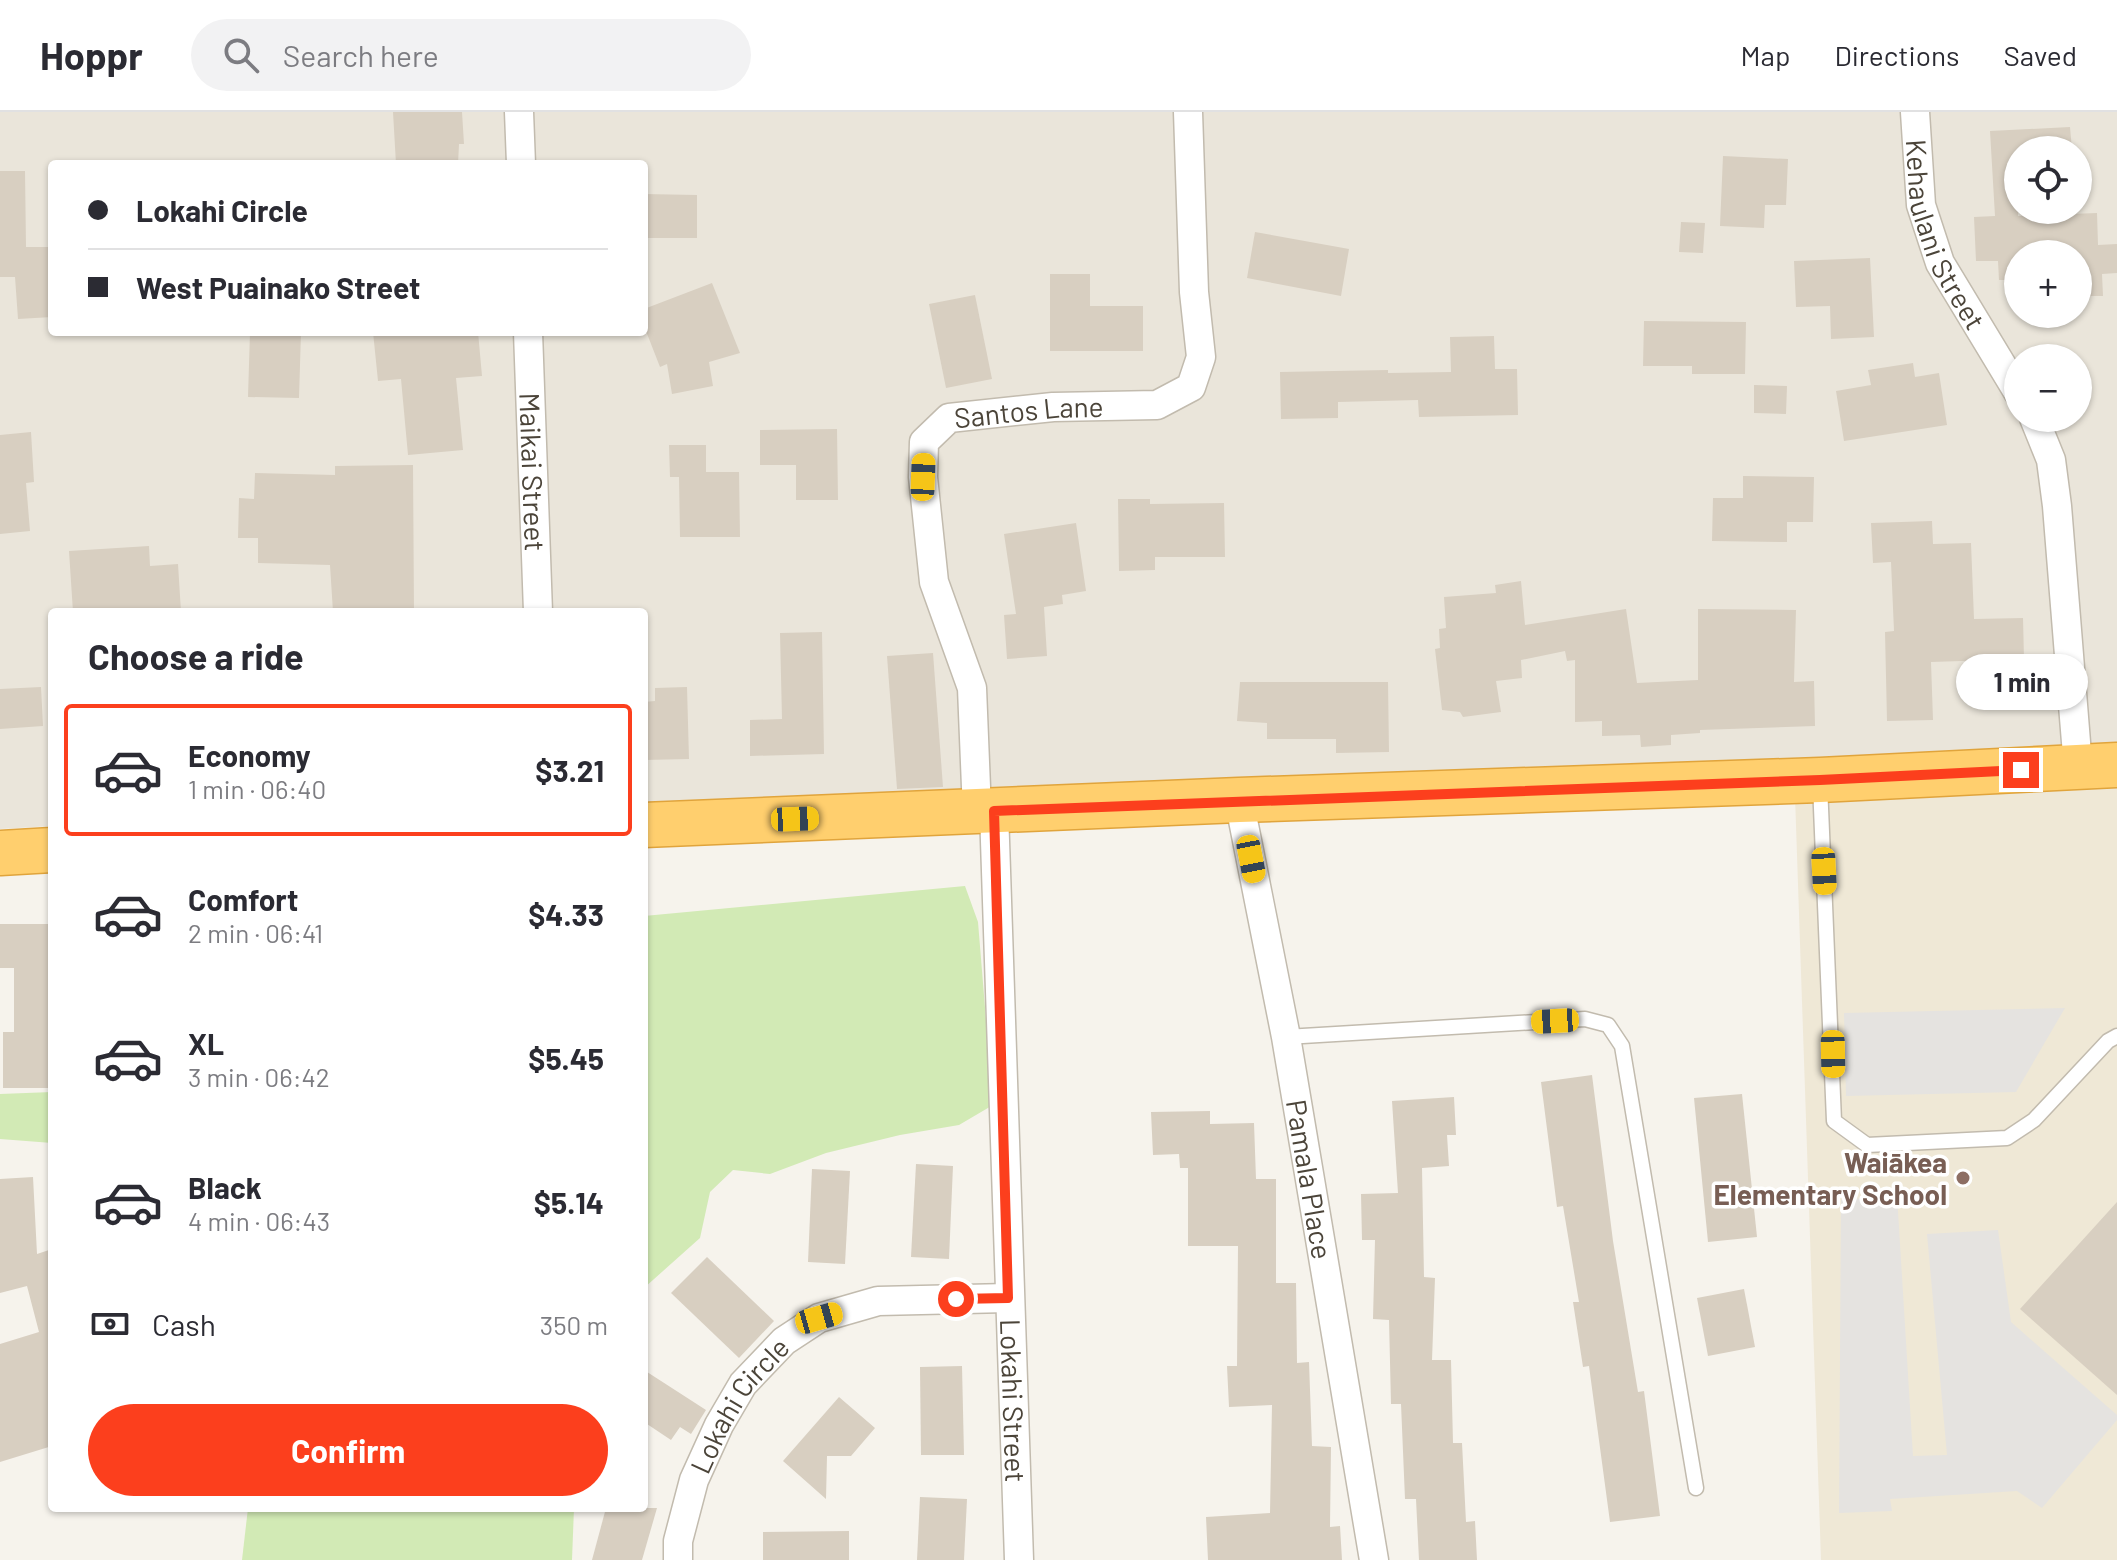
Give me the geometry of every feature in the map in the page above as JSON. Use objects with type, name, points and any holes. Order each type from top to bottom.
[{"type":"highway","points":[[648,825],[1820,780],[2098,766]]},
{"type":"highway","points":[[0,853],[48,850]]},
{"type":"street","points":[[519,112],[521,160]]},
{"type":"street","name":"Santos Lane","points":[[985,812],[972,688],[934,582],[923,477],[924,442],[949,418],[1053,407],[1157,405],[1191,387],[1201,357],[1194,292],[1188,112]]},
{"type":"street","name":"Kehaulani Street","points":[[1915,112],[1916,165],[1921,205],[1940,263],[2004,369]]},
{"type":"street","name":"Maikai Street","points":[[528,336],[538,608]]},
{"type":"street","points":[[2040,432],[2051,460],[2098,766]]},
{"type":"street","name":"Pamala Place","points":[[1239,800],[1286,1037],[1374,1560]]},
{"type":"street","name":"Lokahi Street","points":[[985,812],[1019,1560]]},
{"type":"street","name":"Lokahi Circle","points":[[678,1560],[678,1541],[694,1480],[719,1425],[743,1384],[784,1341],[819,1318],[878,1301],[1008,1298]]},
{"type":"lane","points":[[1820,780],[1834,1121],[1867,1145],[2007,1138],[2034,1120],[2108,1041],[2117,1036]]},
{"type":"lane","points":[[1286,1037],[1585,1019],[1608,1025],[1622,1046],[1696,1488]]},
{"type":"shaded area","points":[[0,112],[2117,112],[2117,782],[648,813],[648,608],[48,608],[48,826],[0,829]]},
{"type":"shaded area","name":"Waiākea Elementary School","points":[[2117,782],[2117,1560],[1821,1560],[1795,796]]},
{"type":"shaded area","points":[[2065,1008],[2016,1092],[1846,1096],[1844,1013]]},
{"type":"shaded area","points":[[1897,1195],[1913,1456],[1947,1455],[1927,1234],[1998,1230],[2011,1322],[2117,1415],[2117,1420],[2042,1508],[2017,1491],[1890,1499],[1892,1511],[1839,1513],[1841,1200]]},
{"type":"green space","points":[[965,886],[978,922],[993,1105],[959,1125],[826,1153],[770,1174],[733,1170],[710,1192],[700,1238],[648,1284],[648,916]]},
{"type":"green space","points":[[48,1092],[48,1143],[0,1139],[0,1094]]},
{"type":"green space","points":[[248,1512],[574,1512],[572,1560],[242,1560]]},
{"type":"building","points":[[393,112],[462,112],[464,144],[459,144],[458,160],[396,160]]},
{"type":"building","points":[[2070,127],[2071,136],[2004,136],[2004,224],[2092,224],[2092,213],[2097,213],[2098,245],[2117,244],[2117,273],[2102,274],[2103,296],[2092,296],[2092,240],[2004,240],[2004,280],[1999,280],[1998,261],[1976,261],[1974,217],[1995,216],[1990,131]]},
{"type":"building","points":[[1723,156],[1788,159],[1786,205],[1765,205],[1764,228],[1720,226]]},
{"type":"building","points":[[0,171],[25,171],[26,247],[48,247],[48,317],[18,319],[15,277],[0,277]]},
{"type":"building","points":[[648,194],[697,195],[697,238],[648,238]]},
{"type":"building","points":[[1681,222],[1705,223],[1703,253],[1679,252]]},
{"type":"building","points":[[1255,232],[1349,249],[1341,296],[1247,278]]},
{"type":"building","points":[[1870,258],[1874,337],[1831,339],[1830,306],[1796,307],[1794,261]]},
{"type":"building","points":[[1050,274],[1090,274],[1090,306],[1143,306],[1143,351],[1050,351]]},
{"type":"building","points":[[712,283],[740,353],[709,362],[713,386],[672,394],[667,364],[660,367],[648,336],[648,307]]},
{"type":"building","points":[[975,295],[992,379],[946,388],[929,304]]},
{"type":"building","points":[[1644,321],[1746,322],[1745,374],[1692,374],[1692,366],[1643,366]]},
{"type":"building","points":[[250,336],[301,336],[299,398],[248,397]]},
{"type":"building","points":[[373,336],[478,336],[482,376],[456,378],[463,450],[408,455],[401,379],[378,381]]},
{"type":"building","points":[[1494,336],[1495,369],[1517,369],[1518,415],[1419,417],[1418,400],[1338,402],[1338,418],[1281,419],[1280,372],[1451,372],[1450,337]]},
{"type":"building","points":[[1913,363],[1915,377],[1939,373],[1947,425],[1844,441],[1836,391],[1871,385],[1868,370]]},
{"type":"building","points":[[1754,385],[1787,386],[1786,414],[1754,413]]},
{"type":"building","points":[[837,429],[838,500],[796,500],[796,465],[760,465],[760,430]]},
{"type":"building","points":[[31,432],[34,482],[26,483],[30,531],[0,534],[0,435]]},
{"type":"building","points":[[669,445],[706,445],[706,472],[739,472],[740,537],[680,537],[679,477],[670,477]]},
{"type":"building","points":[[413,465],[414,608],[333,608],[330,565],[258,563],[258,538],[238,538],[239,498],[254,499],[255,473],[335,475],[335,466]]},
{"type":"building","points":[[1743,476],[1814,477],[1813,522],[1787,522],[1787,542],[1712,541],[1713,498],[1743,498]]},
{"type":"building","points":[[1118,499],[1150,499],[1150,504],[1224,503],[1225,557],[1155,557],[1155,570],[1119,571]]},
{"type":"building","points":[[1932,521],[1933,544],[1971,543],[1974,619],[2023,618],[2024,659],[1931,662],[1933,720],[1887,721],[1885,632],[1894,631],[1891,562],[1873,563],[1871,523]]},
{"type":"building","points":[[1076,523],[1086,591],[1062,595],[1063,604],[1044,607],[1047,656],[1007,659],[1004,615],[1016,614],[1004,534]]},
{"type":"building","points":[[149,546],[150,566],[178,564],[181,608],[73,608],[69,551]]},
{"type":"building","points":[[1521,581],[1525,625],[1626,609],[1637,683],[1698,680],[1698,609],[1796,610],[1794,682],[1814,681],[1815,726],[1700,730],[1700,733],[1671,735],[1671,745],[1641,747],[1640,735],[1602,736],[1602,721],[1575,722],[1575,660],[1567,661],[1565,651],[1521,660],[1522,678],[1496,681],[1501,712],[1463,717],[1460,712],[1442,710],[1435,649],[1440,648],[1439,629],[1446,628],[1444,597],[1496,593],[1495,585]]},
{"type":"building","points":[[822,632],[824,754],[750,756],[750,720],[782,719],[780,633]]},
{"type":"building","points":[[933,653],[943,787],[897,789],[887,656]]},
{"type":"building","points":[[1240,682],[1388,682],[1389,752],[1336,753],[1336,739],[1267,739],[1267,723],[1237,721]]},
{"type":"building","points":[[41,687],[43,726],[0,729],[0,689]]},
{"type":"building","points":[[687,687],[689,759],[648,760],[648,702],[655,701],[655,688]]},
{"type":"building","points":[[0,924],[48,924],[48,1088],[3,1088],[3,1032],[14,1032],[14,968],[0,968]]},
{"type":"building","points":[[1592,1075],[1613,1241],[1638,1392],[1644,1391],[1660,1516],[1610,1522],[1589,1366],[1583,1367],[1573,1302],[1579,1302],[1563,1206],[1557,1207],[1541,1082]]},
{"type":"building","points":[[1742,1094],[1757,1237],[1708,1242],[1694,1098]]},
{"type":"building","points":[[1454,1097],[1456,1135],[1447,1135],[1449,1166],[1422,1168],[1424,1277],[1435,1278],[1432,1360],[1451,1360],[1453,1443],[1462,1443],[1466,1522],[1475,1521],[1477,1560],[1419,1560],[1416,1499],[1405,1499],[1401,1404],[1391,1404],[1389,1320],[1373,1319],[1375,1240],[1362,1240],[1361,1194],[1398,1193],[1392,1101]]},
{"type":"building","points":[[1210,1111],[1210,1124],[1254,1123],[1256,1179],[1276,1179],[1276,1283],[1296,1283],[1297,1363],[1309,1362],[1312,1446],[1331,1447],[1330,1527],[1340,1526],[1342,1560],[1208,1560],[1206,1517],[1270,1513],[1272,1405],[1229,1407],[1227,1366],[1237,1366],[1238,1246],[1188,1246],[1188,1168],[1180,1168],[1179,1154],[1153,1155],[1151,1112]]},
{"type":"building","points":[[916,1164],[953,1166],[949,1259],[911,1257]]},
{"type":"building","points":[[812,1169],[850,1171],[845,1264],[808,1262]]},
{"type":"building","points":[[33,1177],[37,1254],[48,1250],[48,1447],[0,1462],[0,1344],[39,1332],[27,1286],[0,1293],[0,1179]]},
{"type":"building","points":[[2117,1202],[2117,1395],[2020,1309]]},
{"type":"building","points":[[707,1257],[774,1321],[739,1358],[671,1293]]},
{"type":"building","points":[[1744,1289],[1755,1347],[1708,1356],[1697,1298]]},
{"type":"building","points":[[962,1366],[964,1455],[921,1455],[920,1367]]},
{"type":"building","points":[[648,1373],[706,1410],[691,1434],[680,1427],[671,1440],[648,1425]]},
{"type":"building","points":[[839,1397],[875,1428],[851,1456],[827,1456],[826,1499],[783,1461]]},
{"type":"building","points":[[920,1497],[967,1499],[964,1560],[917,1560]]},
{"type":"building","points":[[648,1508],[657,1508],[642,1560],[592,1560],[605,1512],[648,1512]]},
{"type":"building","points":[[849,1531],[849,1560],[763,1560],[763,1532]]},
{"type":"place","name":"Waiākea Elementary School","points":[[1963,1178]]},
{"type":"route","points":[[956,1299],[1008,1298],[994,811],[2021,770]]}]
